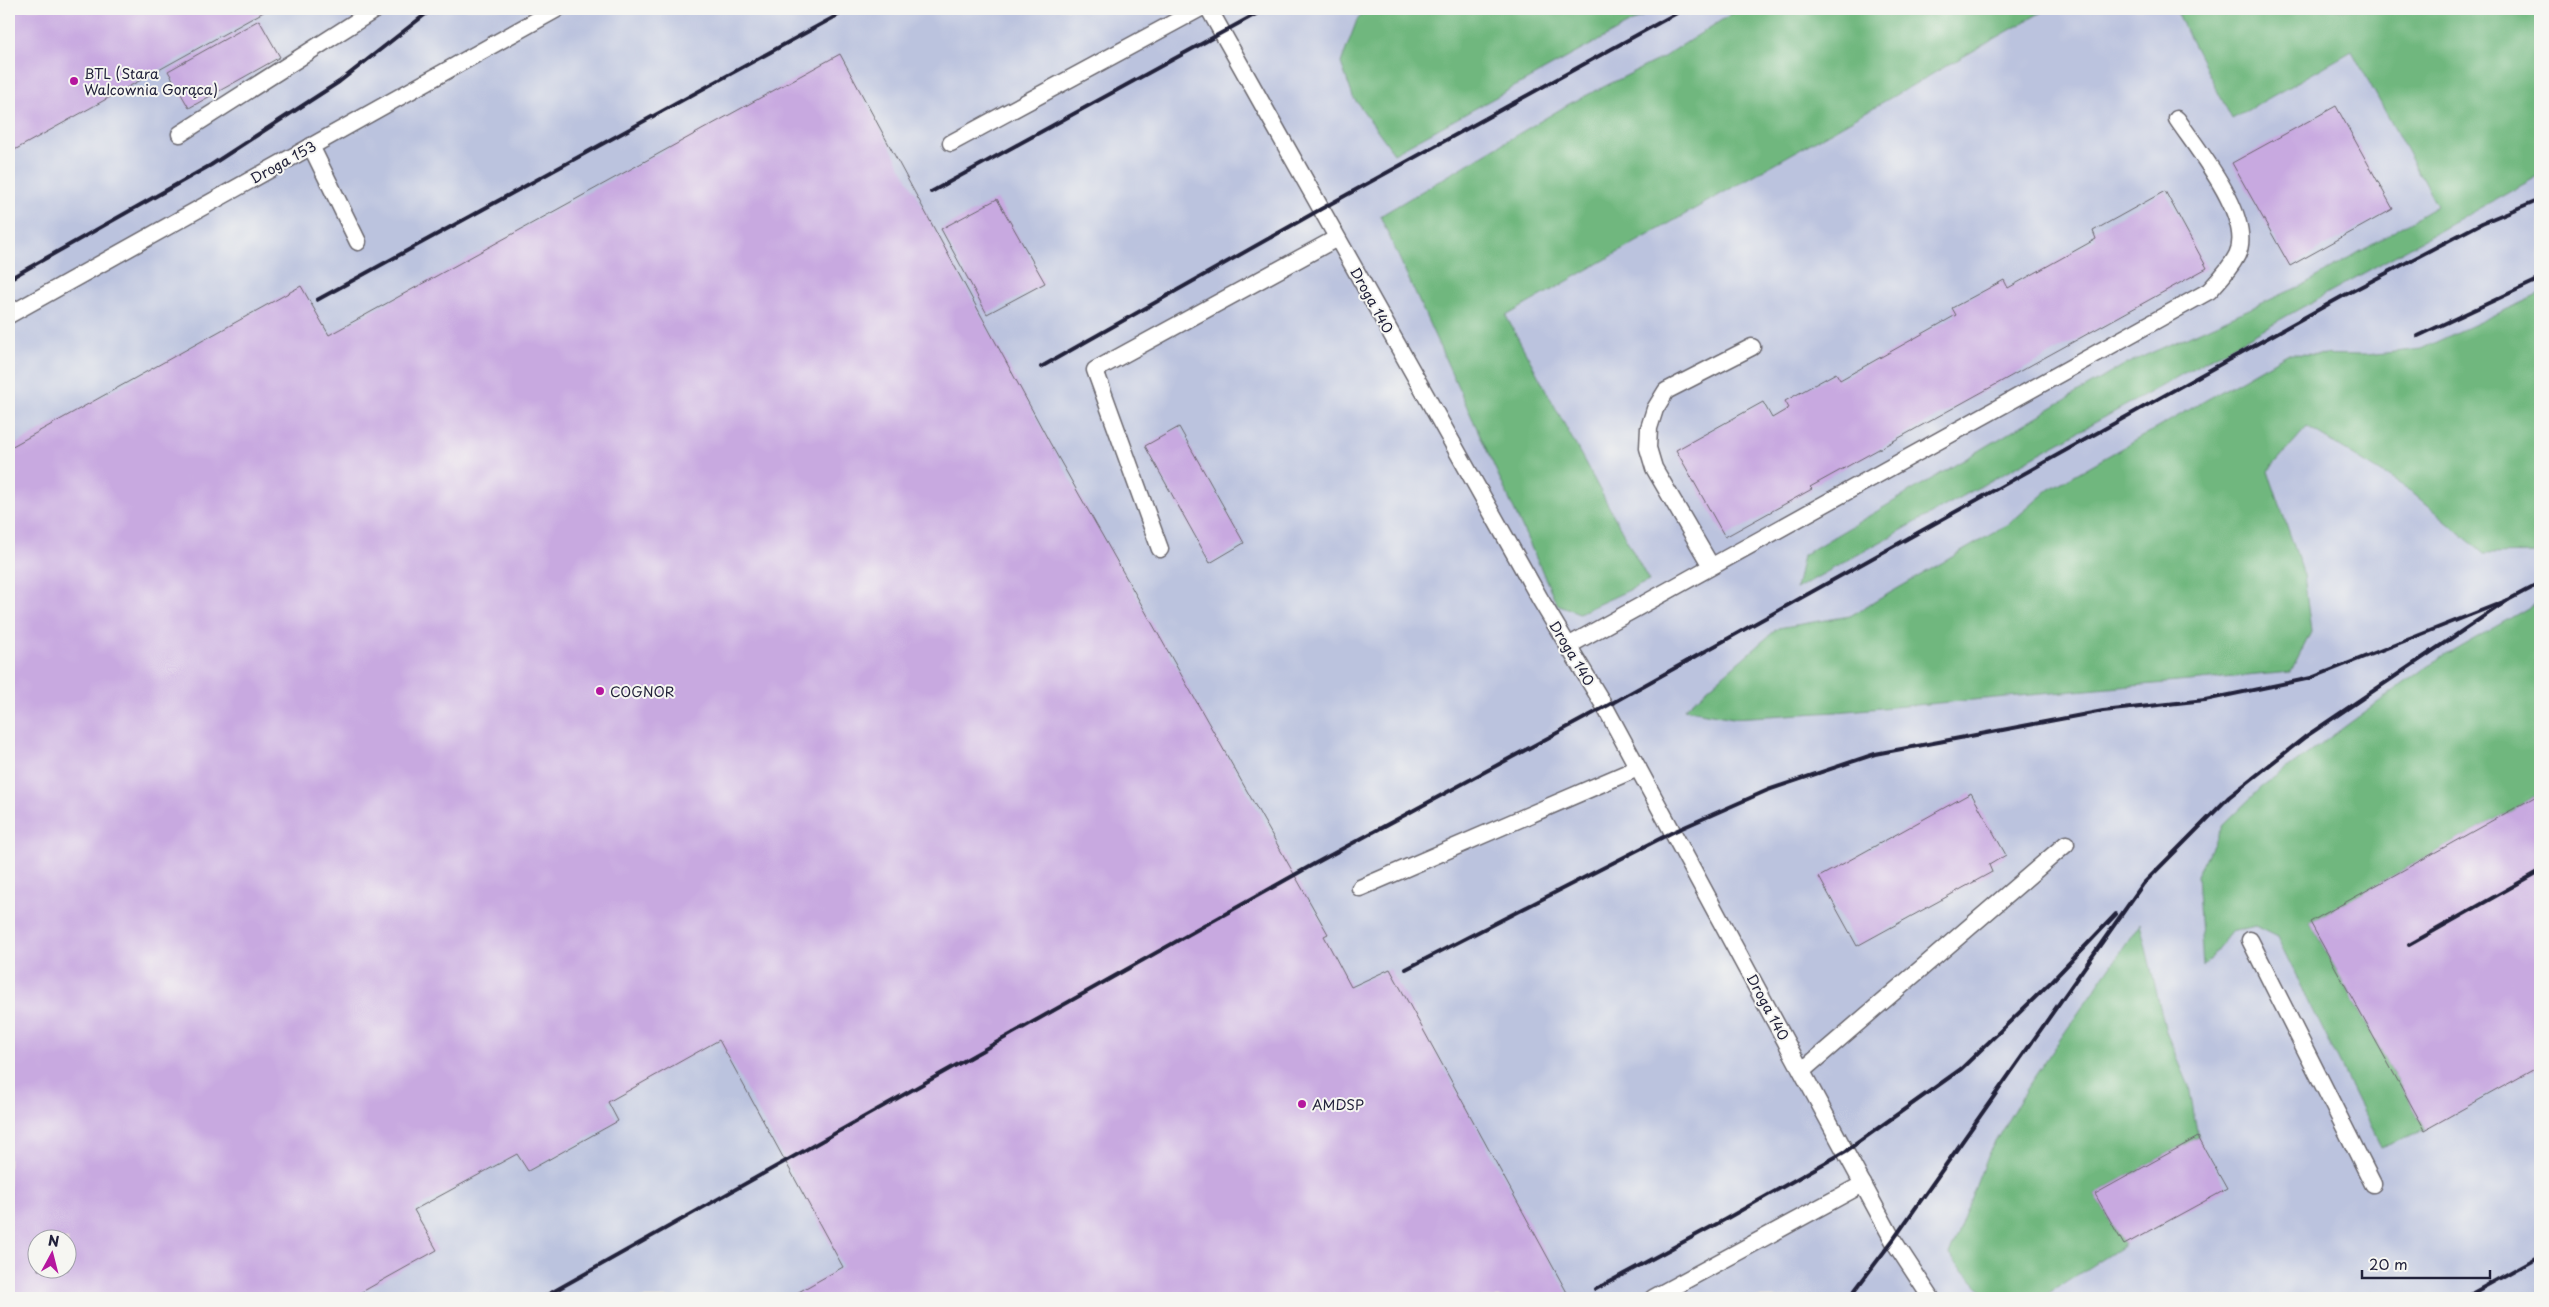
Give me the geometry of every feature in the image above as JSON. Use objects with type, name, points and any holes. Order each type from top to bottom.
[{"type":"lane","points":[[180,134],[376,9]]},
{"type":"lane","name":"Droga 153","points":[[9,315],[557,9]]},
{"type":"lane","points":[[951,143],[1199,9]]},
{"type":"lane","name":"Droga 140","points":[[1209,9],[1638,768],[1893,1240],[1931,1298]]},
{"type":"lane","points":[[1568,646],[2209,291],[2226,273],[2238,253],[2241,231],[2235,208],[2178,119]]},
{"type":"lane","points":[[311,146],[358,242]]},
{"type":"lane","points":[[1160,548],[1095,370],[1337,238]]},
{"type":"lane","points":[[1711,566],[1654,468],[1648,448],[1649,428],[1655,409],[1666,391],[1752,347]]},
{"type":"lane","points":[[1360,888],[1638,768]]},
{"type":"lane","points":[[1802,1071],[2066,844]]},
{"type":"lane","points":[[2250,940],[2373,1184]]},
{"type":"lane","points":[[1653,1298],[1863,1184]]},
{"type":"shaded area","points":[[9,9],[2540,9],[2540,1298],[9,1298]]},
{"type":"green space","points":[[1368,9],[1656,9],[1394,153],[1353,97],[1341,63],[1357,20]]},
{"type":"green space","points":[[1739,9],[2047,9],[1506,316],[1649,581],[1579,613],[1557,604],[1380,216],[1569,104],[1662,58]]},
{"type":"green space","points":[[2175,9],[2540,9],[2540,175],[1796,589],[1803,555],[2124,365],[2305,284],[2437,206],[2352,51],[2232,119]]},
{"type":"green space","points":[[2540,294],[2540,553],[2484,554],[2408,489],[2307,427],[2268,471],[2304,575],[2311,632],[2291,672],[1836,712],[1733,718],[1684,709],[1778,628],[1850,616],[2009,524],[2048,490],[2287,354],[2367,355],[2421,349]]},
{"type":"green space","points":[[2540,601],[2540,794],[2310,922],[2425,1130],[2381,1147],[2277,937],[2255,926],[2231,932],[2203,967],[2197,875],[2223,825],[2261,788],[2429,665]]},
{"type":"green space","points":[[2140,923],[2166,1032],[2189,1086],[2198,1137],[2095,1194],[2124,1245],[2041,1298],[1989,1298],[1949,1255],[1988,1154],[2026,1089]]},
{"type":"building","name":"BTL (Stara Walcownia Gorąca)","points":[[9,9],[269,9],[9,153]]},
{"type":"building","points":[[259,20],[280,57],[189,108],[168,71]]},
{"type":"building","name":"COGNOR","points":[[840,54],[1050,443],[1328,934],[1324,936],[1351,987],[1390,969],[1570,1298],[788,1298],[843,1267],[719,1040],[608,1102],[618,1121],[528,1171],[517,1154],[414,1210],[437,1250],[351,1298],[9,1298],[9,448],[301,286],[329,335]]},
{"type":"building","points":[[2336,106],[2393,209],[2290,266],[2232,163]]},
{"type":"building","points":[[2165,191],[2207,268],[1810,487],[1812,489],[1725,537],[1676,450],[1763,402],[1772,418],[1789,408],[1785,401],[1836,373],[1840,380],[1956,315],[1952,308],[2004,280],[2008,288],[2096,239],[2093,231]]},
{"type":"building","points":[[997,199],[1045,283],[987,314],[941,229]]},
{"type":"building","points":[[1179,427],[1244,543],[1210,563],[1145,446]]},
{"type":"building","points":[[1971,793],[2006,855],[1989,865],[1992,872],[1857,946],[1819,877]]},
{"type":"building","points":[[2540,794],[2540,1066],[2425,1130],[2310,922]]},
{"type":"building","points":[[2198,1137],[2227,1189],[2124,1245],[2095,1194]]},
{"type":"railway","points":[[9,279],[211,165],[339,82],[432,9]]},
{"type":"railway","points":[[317,300],[849,9]]},
{"type":"railway","points":[[931,192],[1265,9]]},
{"type":"railway","points":[[1041,367],[1321,209],[1684,9]]},
{"type":"railway","points":[[542,1298],[1314,864],[1605,707],[2343,296],[2482,223],[2540,199]]},
{"type":"railway","points":[[2418,336],[2540,279]]},
{"type":"railway","points":[[1849,1298],[1893,1240],[2143,884],[2229,797],[2305,737],[2508,600],[2540,583]]},
{"type":"railway","points":[[1406,969],[1673,832],[1768,790],[1875,754],[2103,711],[2205,700],[2311,678],[2508,600]]},
{"type":"railway","points":[[2409,945],[2540,871]]},
{"type":"railway","points":[[1596,1289],[1846,1151],[1961,1069],[2052,981],[2116,914]]},
{"type":"railway","points":[[2464,1298],[2540,1256]]},
{"type":"place","name":"BTL (Stara Walcownia Gorąca)","points":[[74,81]]},
{"type":"place","name":"COGNOR","points":[[600,691]]},
{"type":"place","name":"AMDSP","points":[[1302,1104]]}]
